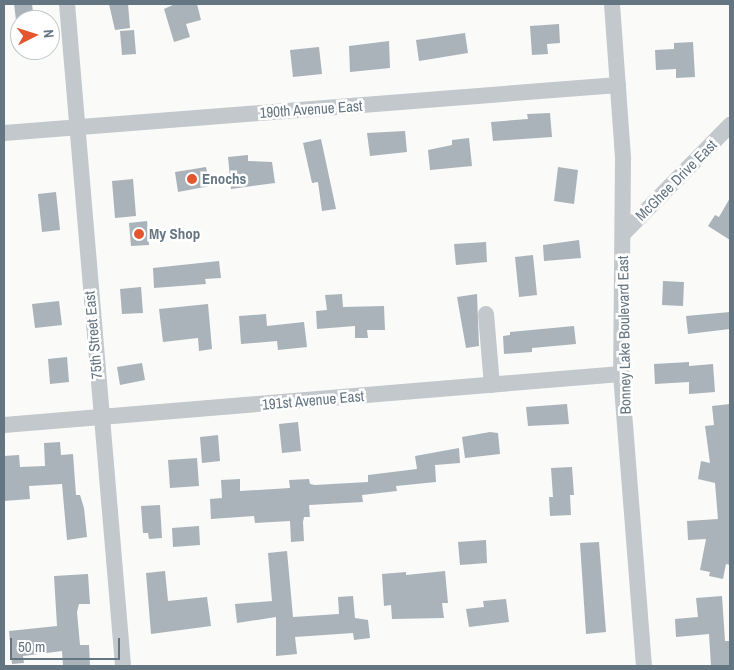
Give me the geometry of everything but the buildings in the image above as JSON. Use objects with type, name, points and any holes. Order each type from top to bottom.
[{"type":"street","name":"75th Street East","points":[[66,4],[100,417],[123,666]]},
{"type":"street","name":"Bonney Lake Boulevard East","points":[[612,4],[618,85],[623,234],[621,374],[644,666]]},
{"type":"street","name":"190th Avenue East","points":[[4,133],[618,85]]},
{"type":"street","name":"McGhee Drive East","points":[[623,234],[730,125]]},
{"type":"street","points":[[486,314],[492,385]]},
{"type":"street","name":"191st Avenue East","points":[[4,425],[621,374]]},
{"type":"place","name":"Enochs","points":[[192,179]]},
{"type":"place","name":"My Shop","points":[[139,234]]}]
